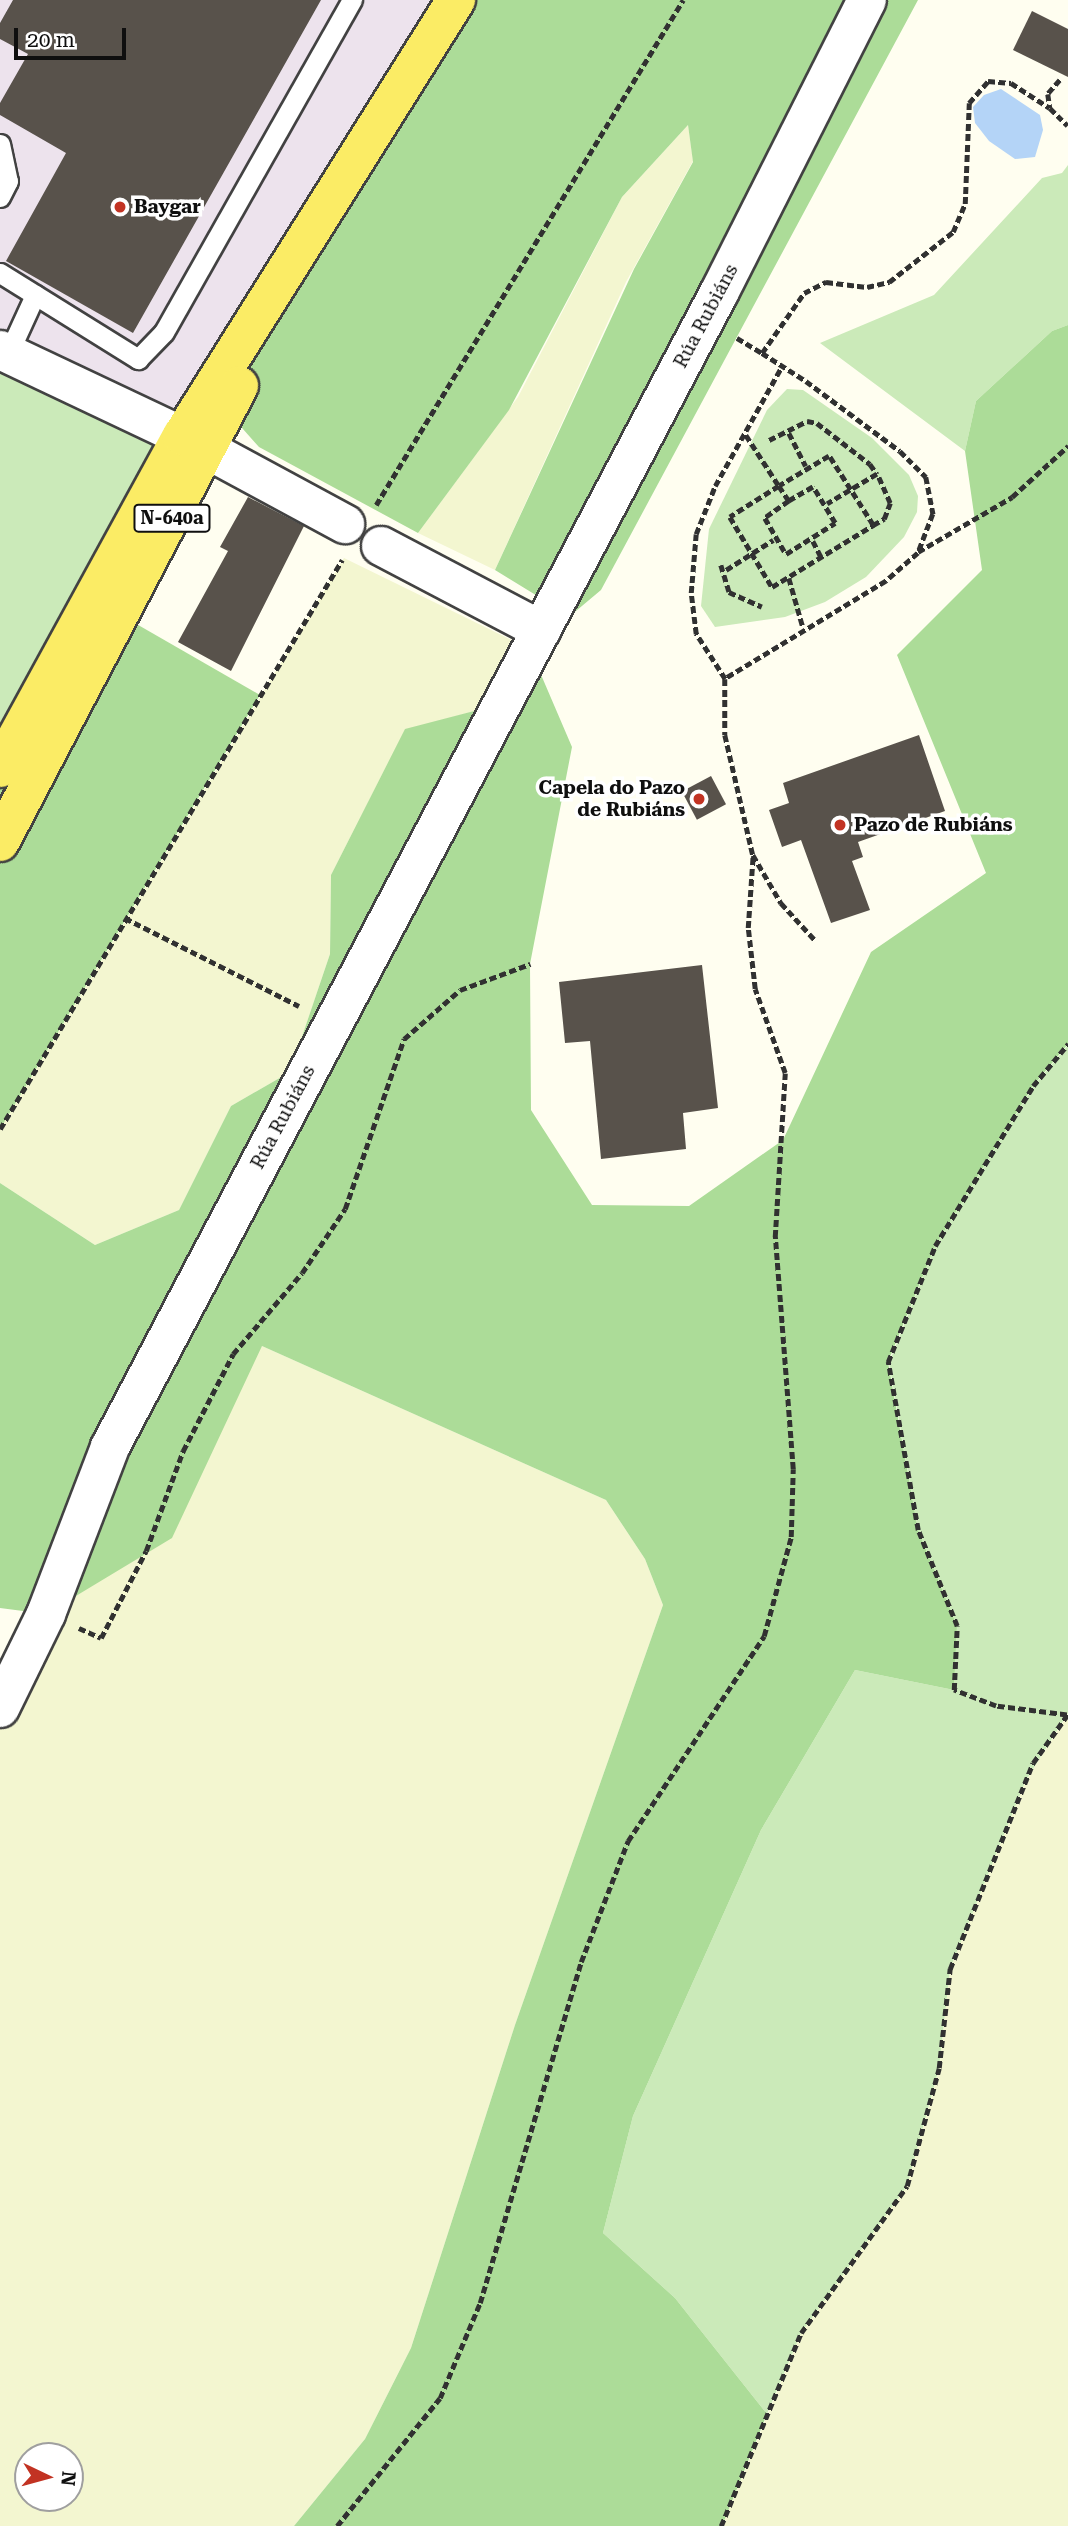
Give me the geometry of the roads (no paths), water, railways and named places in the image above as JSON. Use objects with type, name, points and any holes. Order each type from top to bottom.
[{"type":"main road","name":"N-640a","points":[[0,768],[195,443],[337,190],[456,0]]},
{"type":"main road","name":"N-640a","points":[[0,842],[195,443]]},
{"type":"street","name":"Rúa Rubiáns","points":[[0,1708],[46,1614],[110,1447],[541,630],[867,0]]},
{"type":"street","points":[[4,352],[195,443],[345,524]]},
{"type":"street","points":[[381,545],[541,630]]},
{"type":"lane","points":[[0,273],[138,359],[164,332],[352,0]]},
{"type":"lane","points":[[0,144],[8,181],[0,197]]},
{"type":"lane","points":[[4,352],[34,295]]},
{"type":"water","points":[[1001,89],[1040,115],[1043,130],[1035,157],[1015,159],[989,141],[975,123],[973,107],[984,95]]},
{"type":"place","name":"Baygar","points":[[120,207]]},
{"type":"place","name":"Capela do Pazo de Rubiáns","points":[[699,799]]},
{"type":"place","name":"Pazo de Rubiáns","points":[[840,825]]}]
